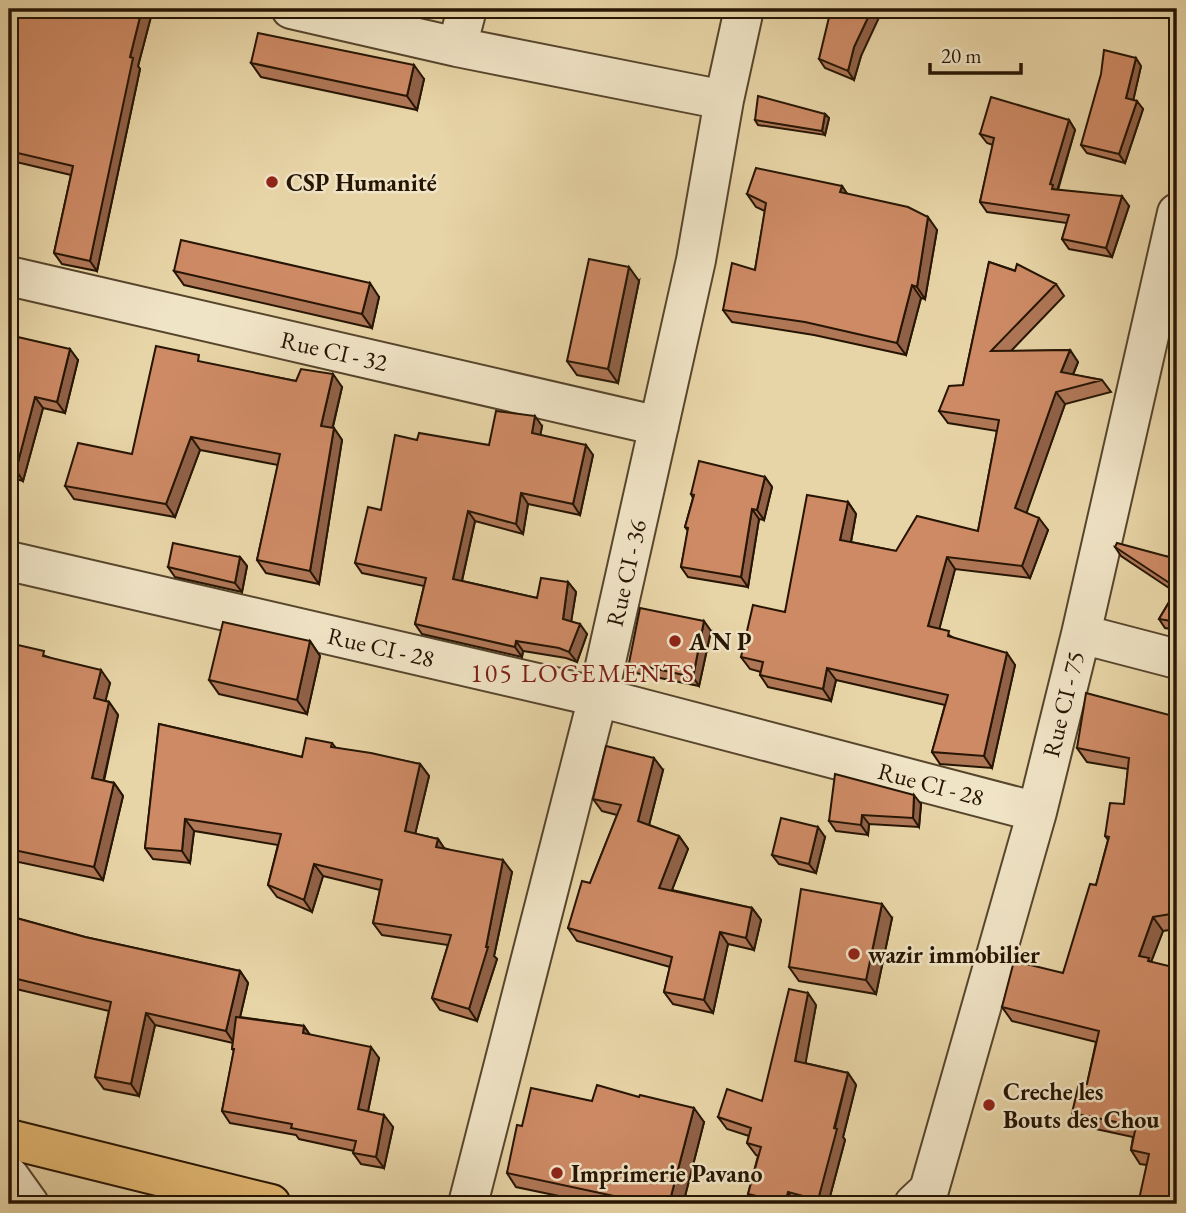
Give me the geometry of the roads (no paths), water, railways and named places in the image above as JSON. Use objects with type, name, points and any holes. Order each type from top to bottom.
[{"type":"main road","points":[[9,1139],[184,1193],[271,1204]]},
{"type":"street","points":[[291,9],[457,47],[724,100]]},
{"type":"street","points":[[457,47],[467,9]]},
{"type":"street","name":"Rue CI - 36","points":[[468,1204],[598,697],[696,260],[724,100],[744,9]]},
{"type":"street","name":"Rue CI - 75","points":[[925,1199],[1037,812],[1081,634],[1177,213]]},
{"type":"street","name":"Rue CI - 32","points":[[9,276],[659,426]]},
{"type":"street","name":"Rue CI - 28","points":[[9,561],[598,697],[1037,812]]},
{"type":"street","points":[[1081,634],[1177,659]]},
{"type":"street","points":[[9,1176],[29,1204]]},
{"type":"place","name":"CSP Humanité","points":[[272,182]]},
{"type":"place","name":"A N P","points":[[675,641]]},
{"type":"place","name":"wazir immobilier","points":[[854,954]]},
{"type":"place","name":"Creche les Bouts des Chou","points":[[989,1105]]},
{"type":"place","name":"Imprimerie Pavano","points":[[557,1173]]},
{"type":"district","name":"105 LOGEMENTS","points":[[583,673]]}]
